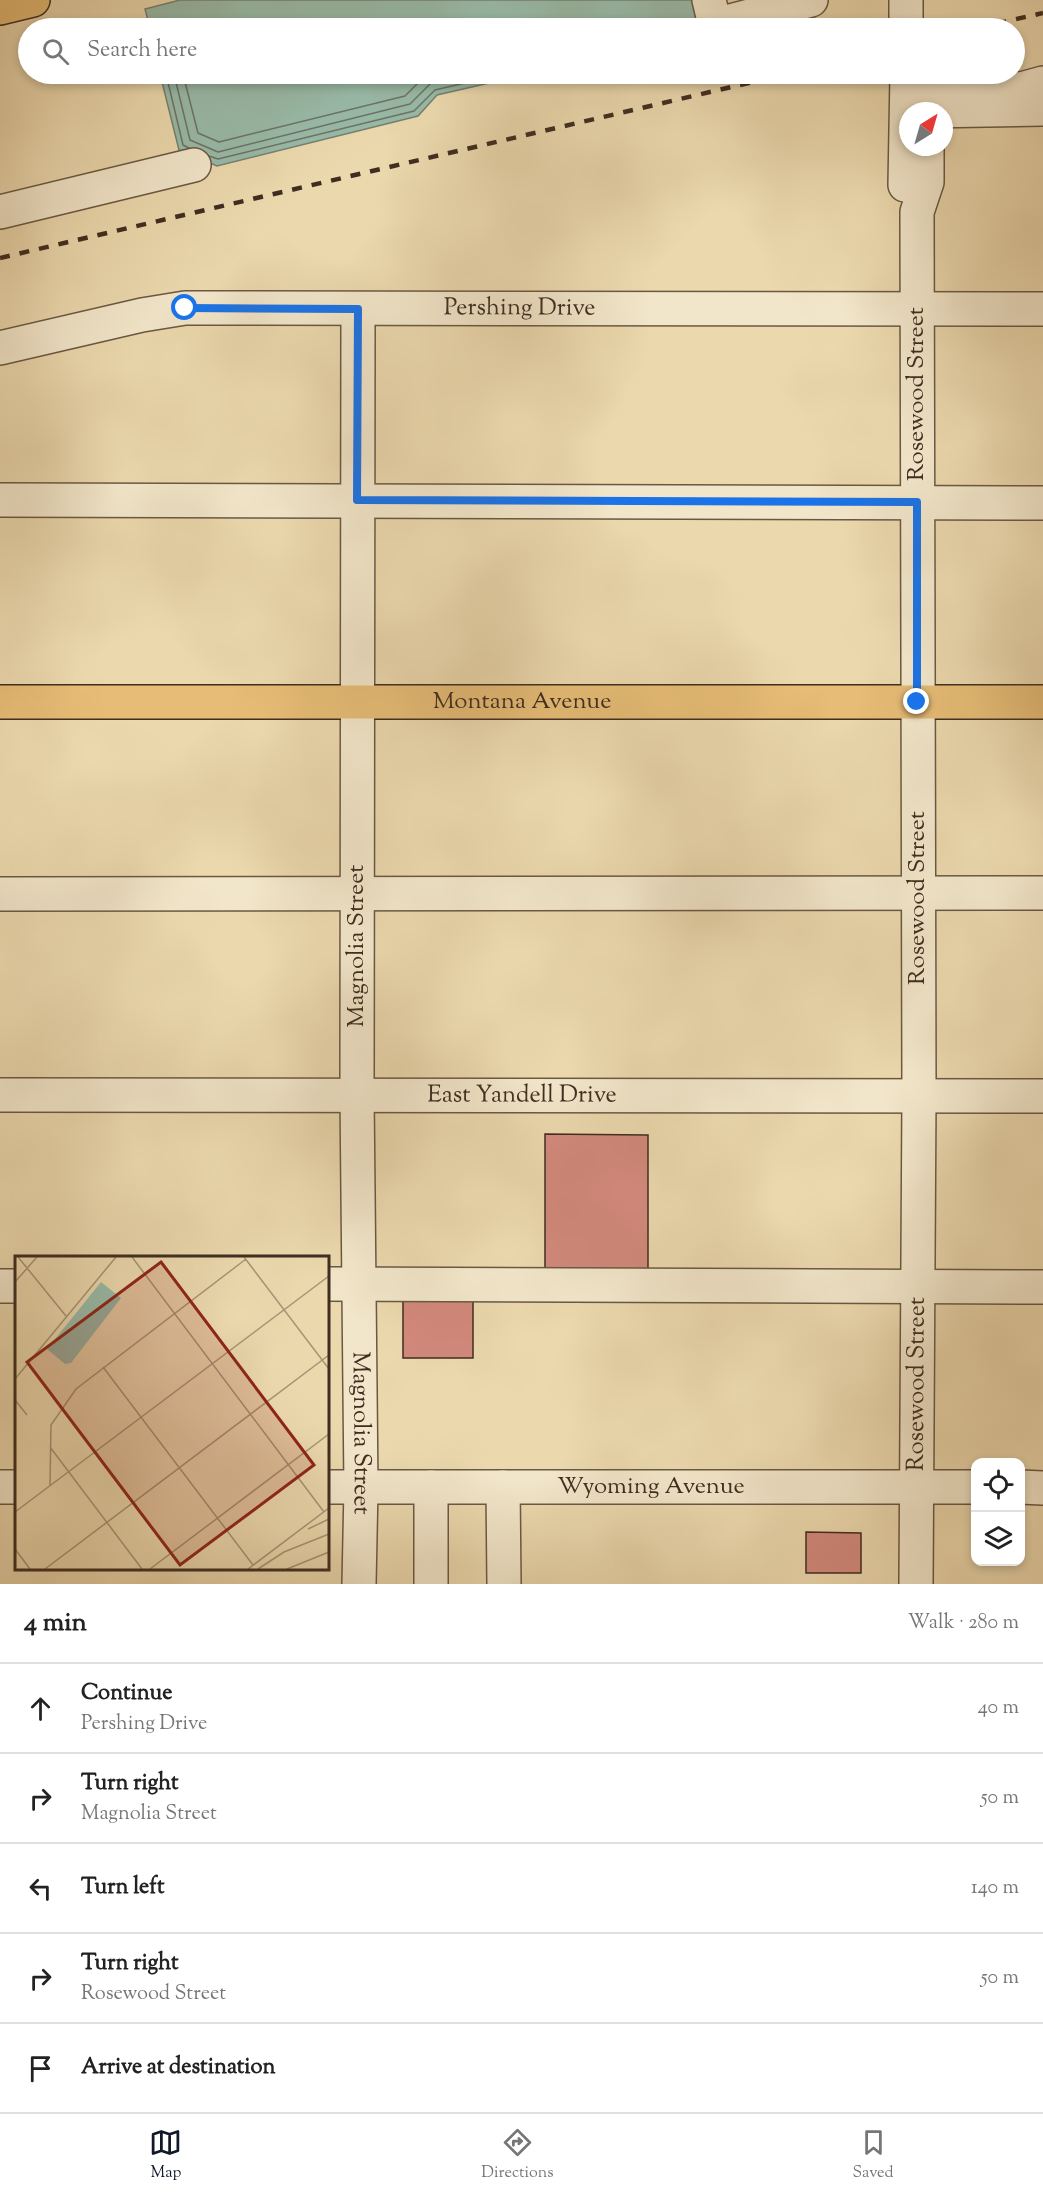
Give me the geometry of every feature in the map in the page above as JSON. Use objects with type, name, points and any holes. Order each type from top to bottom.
[{"type":"main road","points":[[0,8],[33,0]]},
{"type":"main road","name":"Montana Avenue","points":[[0,702],[1043,702]]},
{"type":"street","points":[[709,0],[713,18]]},
{"type":"street","points":[[742,18],[811,0]]},
{"type":"street","points":[[906,0],[906,18]]},
{"type":"street","points":[[924,0],[925,18]]},
{"type":"street","points":[[922,91],[1021,89],[1043,82]]},
{"type":"street","points":[[922,91],[1043,109]]},
{"type":"street","name":"Rosewood Street","points":[[917,212],[904,184],[922,91]]},
{"type":"street","name":"Rosewood Street","points":[[916,1584],[919,1096],[917,212],[927,182],[927,156]]},
{"type":"street","points":[[0,212],[195,165]]},
{"type":"street","name":"Pershing Drive","points":[[0,348],[142,315],[185,308],[1043,309]]},
{"type":"street","name":"Magnolia Street","points":[[358,309],[357,1095],[361,1488],[359,1584]]},
{"type":"street","points":[[0,500],[1043,503]]},
{"type":"street","points":[[0,894],[1043,893]]},
{"type":"street","name":"East Yandell Drive","points":[[0,1095],[1043,1096]]},
{"type":"street","points":[[328,1284],[1043,1287]]},
{"type":"street","points":[[430,1487],[431,1584]]},
{"type":"street","points":[[503,1487],[504,1584]]},
{"type":"street","name":"Wyoming Avenue","points":[[328,1488],[971,1487]]},
{"type":"street","points":[[1025,1488],[1043,1488]]},
{"type":"water","points":[[180,0],[700,0],[705,18],[147,18],[145,9]]},
{"type":"water","points":[[162,84],[485,84],[437,95],[418,116],[217,166],[179,150]]},
{"type":"building","points":[[545,1134],[648,1135],[648,1277],[545,1276]]},
{"type":"building","points":[[403,1299],[473,1299],[473,1358],[403,1358]]},
{"type":"building","points":[[806,1532],[861,1533],[861,1573],[806,1573]]},
{"type":"railway","points":[[1021,18],[1043,13]]},
{"type":"railway","points":[[0,258],[744,84]]},
{"type":"route","points":[[185,308],[358,309],[357,500],[917,502],[917,702]]}]
